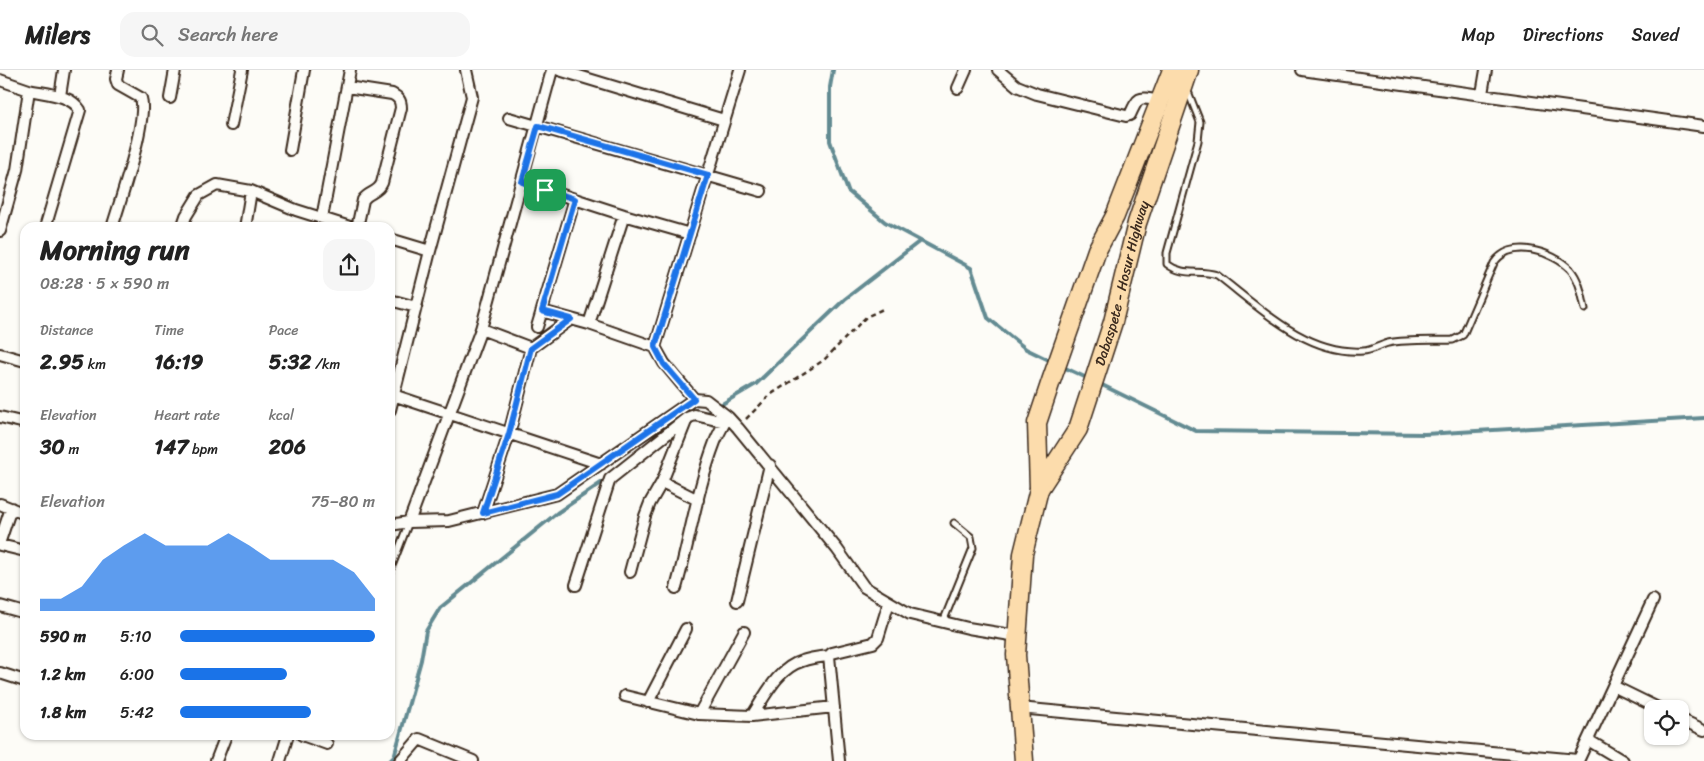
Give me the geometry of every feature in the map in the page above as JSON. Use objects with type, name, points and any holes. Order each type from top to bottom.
[{"type":"highway","name":"Dabaspete - Hosur Highway","points":[[1024,761],[1016,655],[1023,554],[1039,489],[1037,423],[1050,381],[1098,250],[1115,216],[1160,101],[1182,74]]},
{"type":"highway","name":"Dabaspete - Hosur Highway","points":[[1039,489],[1078,429],[1113,322],[1137,223],[1182,74]]},
{"type":"highway","points":[[1115,216],[1137,223]]},
{"type":"street","points":[[60,96],[64,70]]},
{"type":"street","points":[[114,222],[139,135],[143,111],[140,98],[118,85],[116,79],[118,70]]},
{"type":"street","points":[[170,98],[175,70]]},
{"type":"street","points":[[231,125],[242,70]]},
{"type":"street","points":[[290,150],[304,70]]},
{"type":"street","points":[[322,218],[350,70]]},
{"type":"street","points":[[395,384],[472,96],[466,70]]},
{"type":"street","points":[[409,522],[481,329],[552,70]]},
{"type":"street","points":[[559,70],[724,120]]},
{"type":"street","points":[[655,347],[740,70]]},
{"type":"street","points":[[958,88],[966,70]]},
{"type":"street","points":[[998,70],[1018,86],[1037,94],[1126,116],[1130,115],[1137,100],[1140,98],[1160,101]]},
{"type":"street","points":[[1302,70],[1704,126]]},
{"type":"street","points":[[1482,94],[1486,70]]},
{"type":"street","points":[[0,80],[29,90],[60,96],[77,105],[80,110],[47,222]]},
{"type":"street","points":[[347,87],[392,94],[398,97],[401,102],[382,183],[378,191],[365,196],[357,222]]},
{"type":"street","points":[[0,231],[17,170],[29,90]]},
{"type":"street","points":[[510,118],[761,191]]},
{"type":"street","points":[[522,182],[690,234]]},
{"type":"street","points":[[184,222],[198,196],[217,185],[251,190],[296,210],[335,222]]},
{"type":"street","points":[[246,222],[251,190]]},
{"type":"street","points":[[537,327],[575,199]]},
{"type":"street","points":[[589,324],[624,215]]},
{"type":"street","points":[[395,240],[430,251]]},
{"type":"street","points":[[395,301],[416,307]]},
{"type":"street","points":[[542,311],[589,324],[655,347],[664,364],[694,399]]},
{"type":"street","points":[[483,513],[509,434],[531,348],[571,319]]},
{"type":"street","points":[[481,329],[531,348]]},
{"type":"street","points":[[0,354],[20,360]]},
{"type":"street","points":[[395,396],[601,464]]},
{"type":"street","points":[[395,524],[449,521],[557,494],[694,399],[706,400],[738,428],[770,465],[864,587],[910,614],[1017,636]]},
{"type":"street","points":[[576,585],[610,479],[687,418],[695,416],[726,418]]},
{"type":"street","points":[[0,417],[20,422]]},
{"type":"street","points":[[630,572],[645,516],[662,482],[687,418]]},
{"type":"street","points":[[676,588],[687,550],[703,478],[713,447],[726,418]]},
{"type":"street","points":[[737,601],[770,465]]},
{"type":"street","points":[[662,482],[698,500]]},
{"type":"street","points":[[0,504],[20,512]]},
{"type":"street","points":[[0,541],[11,508]]},
{"type":"street","points":[[0,545],[20,550]]},
{"type":"street","points":[[1019,708],[1578,760],[1653,600]]},
{"type":"street","points":[[752,716],[772,685],[785,670],[800,661],[829,656],[832,653],[873,642],[878,638],[889,602]]},
{"type":"street","points":[[0,606],[20,612]]},
{"type":"street","points":[[648,702],[686,629]]},
{"type":"street","points":[[699,714],[744,632]]},
{"type":"street","points":[[829,656],[839,761]]},
{"type":"street","points":[[0,673],[20,679]]},
{"type":"street","points":[[1613,686],[1644,701]]},
{"type":"street","points":[[625,696],[699,714],[752,716],[834,707]]},
{"type":"street","points":[[1689,723],[1704,730]]},
{"type":"street","points":[[400,761],[420,739],[473,761]]},
{"type":"street","points":[[216,761],[224,740]]},
{"type":"street","points":[[280,761],[286,740]]},
{"type":"street","points":[[316,740],[327,744]]},
{"type":"street","points":[[1588,740],[1623,761]]},
{"type":"lane","points":[[1182,74],[1200,122],[1198,141],[1166,253],[1167,264],[1176,271],[1209,273],[1217,276],[1294,334],[1338,351],[1365,351],[1388,343],[1453,340],[1463,335],[1494,263],[1499,255],[1506,251],[1522,249],[1541,252],[1558,260],[1571,270],[1580,285],[1585,309]]},
{"type":"lane","points":[[395,558],[409,522]]},
{"type":"lane","points":[[943,622],[974,548],[971,537],[954,523]]},
{"type":"path","points":[[738,428],[770,395],[824,360],[866,317],[883,309]]},
{"type":"waterway","points":[[833,70],[830,87],[830,141],[848,191],[885,222],[971,268],[988,318],[1026,349],[1053,362]]},
{"type":"waterway","points":[[705,414],[756,384],[845,299],[920,241]]},
{"type":"waterway","points":[[1061,366],[1089,379]]},
{"type":"waterway","points":[[1098,383],[1196,431],[1425,434],[1704,418]]},
{"type":"waterway","points":[[390,761],[394,757],[421,660],[426,631],[440,608],[557,513],[607,479]]},
{"type":"route","points":[[538,126],[708,175],[655,347],[664,364],[694,399],[557,494],[483,513],[509,434],[531,348],[571,319],[542,311],[575,199],[545,190],[522,182],[538,126]]}]
